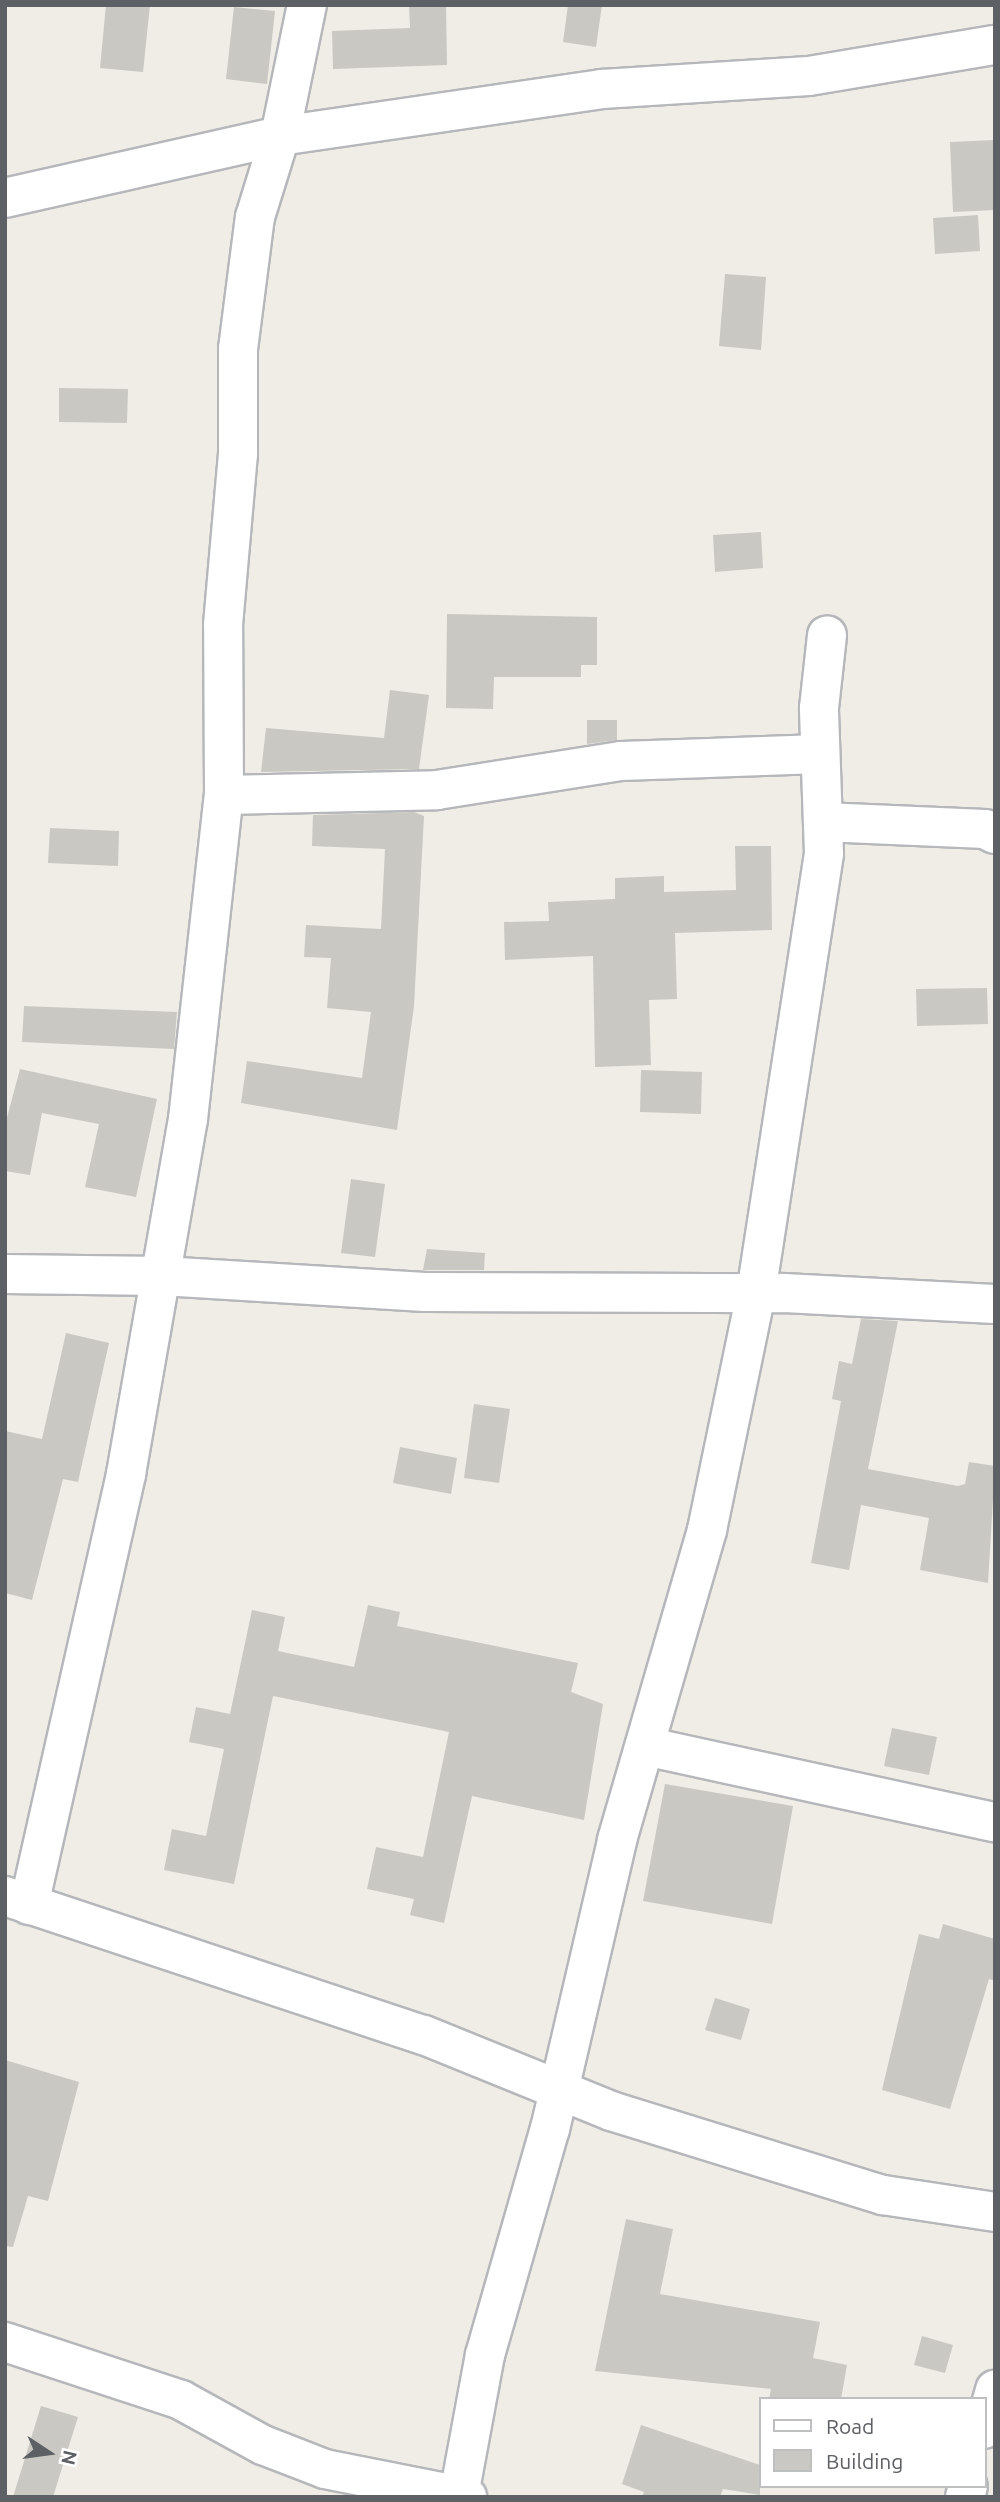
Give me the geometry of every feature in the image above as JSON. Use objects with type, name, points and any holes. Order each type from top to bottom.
[{"type":"street","points":[[307,5],[280,136],[255,217],[238,349],[238,454],[223,625],[224,795],[188,1119],[126,1474],[17,1900],[424,2035],[555,2090],[883,2195],[995,2212]]},
{"type":"street","points":[[5,198],[280,136],[602,89],[809,76],[995,45]]},
{"type":"street","points":[[5,2342],[181,2400],[263,2445],[325,2469],[463,2496],[485,2355],[550,2129],[555,2090],[645,1746],[707,1530],[756,1293],[824,854],[820,754],[827,635]]},
{"type":"street","points":[[224,795],[437,790],[621,761],[820,754]]},
{"type":"street","points":[[823,822],[985,829],[995,834]]},
{"type":"street","points":[[5,1274],[162,1276],[425,1292],[756,1293],[995,1304]]},
{"type":"street","points":[[645,1746],[995,1822]]},
{"type":"street","points":[[986,2421],[995,2390]]},
{"type":"building","points":[[106,5],[150,5],[143,72],[100,68]]},
{"type":"building","points":[[409,5],[446,5],[447,65],[333,69],[332,31],[410,28]]},
{"type":"building","points":[[568,5],[602,5],[596,47],[563,42]]},
{"type":"building","points":[[234,7],[275,11],[267,84],[226,79]]},
{"type":"building","points":[[995,140],[995,210],[953,212],[950,142]]},
{"type":"building","points":[[978,215],[980,251],[935,254],[933,218]]},
{"type":"building","points":[[725,274],[766,277],[761,350],[719,346]]},
{"type":"building","points":[[59,388],[128,389],[127,423],[59,422]]},
{"type":"building","points":[[761,532],[763,568],[715,572],[713,535]]},
{"type":"building","points":[[447,614],[597,617],[597,665],[581,665],[581,677],[494,677],[493,709],[446,708]]},
{"type":"building","points":[[390,690],[429,695],[419,769],[261,772],[266,728],[384,738]]},
{"type":"building","points":[[587,720],[617,720],[617,740],[587,744]]},
{"type":"building","points":[[414,812],[424,816],[414,1006],[397,1130],[241,1103],[247,1061],[362,1078],[371,1012],[327,1008],[331,958],[304,957],[306,925],[381,929],[385,849],[312,846],[313,815]]},
{"type":"building","points":[[50,828],[119,831],[118,866],[48,863]]},
{"type":"building","points":[[735,846],[771,846],[772,930],[675,933],[677,999],[649,1000],[651,1065],[595,1067],[593,956],[505,960],[504,922],[549,921],[548,902],[615,899],[615,878],[664,876],[664,892],[736,890]]},
{"type":"building","points":[[987,988],[988,1024],[917,1026],[916,989]]},
{"type":"building","points":[[24,1006],[177,1012],[174,1049],[22,1042]]},
{"type":"building","points":[[20,1069],[157,1099],[136,1197],[85,1187],[99,1124],[42,1113],[30,1175],[5,1171],[5,1125]]},
{"type":"building","points":[[641,1070],[702,1072],[701,1114],[640,1112]]},
{"type":"building","points":[[351,1179],[385,1184],[375,1257],[341,1253]]},
{"type":"building","points":[[427,1249],[485,1253],[484,1270],[423,1270]]},
{"type":"building","points":[[861,1319],[898,1321],[868,1469],[958,1486],[965,1484],[969,1462],[995,1466],[988,1583],[920,1570],[929,1518],[861,1505],[849,1570],[811,1563],[841,1401],[832,1399],[839,1361],[852,1364]]},
{"type":"building","points":[[66,1333],[109,1343],[78,1482],[63,1479],[32,1600],[5,1593],[5,1431],[42,1439]]},
{"type":"building","points":[[474,1404],[510,1409],[499,1483],[464,1478]]},
{"type":"building","points":[[400,1447],[457,1458],[451,1494],[393,1483]]},
{"type":"building","points":[[368,1605],[400,1612],[397,1626],[578,1663],[571,1692],[603,1704],[584,1820],[472,1796],[444,1923],[410,1915],[414,1899],[367,1889],[376,1847],[423,1857],[449,1732],[273,1696],[234,1884],[164,1870],[172,1829],[206,1836],[224,1749],[189,1742],[196,1707],[230,1714],[252,1610],[285,1617],[278,1651],[354,1667]]},
{"type":"building","points":[[892,1728],[937,1737],[929,1775],[884,1766]]},
{"type":"building","points":[[665,1784],[793,1806],[772,1924],[643,1901]]},
{"type":"building","points":[[943,1924],[995,1939],[995,1981],[989,1979],[950,2109],[882,2090],[919,1934],[939,1939]]},
{"type":"building","points":[[715,1998],[750,2009],[741,2040],[705,2030]]},
{"type":"building","points":[[5,2060],[79,2082],[48,2201],[28,2196],[13,2247],[5,2246]]},
{"type":"building","points":[[626,2219],[673,2229],[660,2294],[820,2322],[813,2358],[847,2365],[841,2397],[769,2397],[771,2389],[595,2371]]},
{"type":"building","points":[[922,2336],[953,2345],[945,2373],[914,2365]]},
{"type":"building","points":[[41,2406],[78,2417],[53,2497],[13,2497]]},
{"type":"building","points":[[641,2425],[758,2464],[760,2495],[723,2489],[720,2497],[642,2497],[644,2492],[622,2484]]}]
